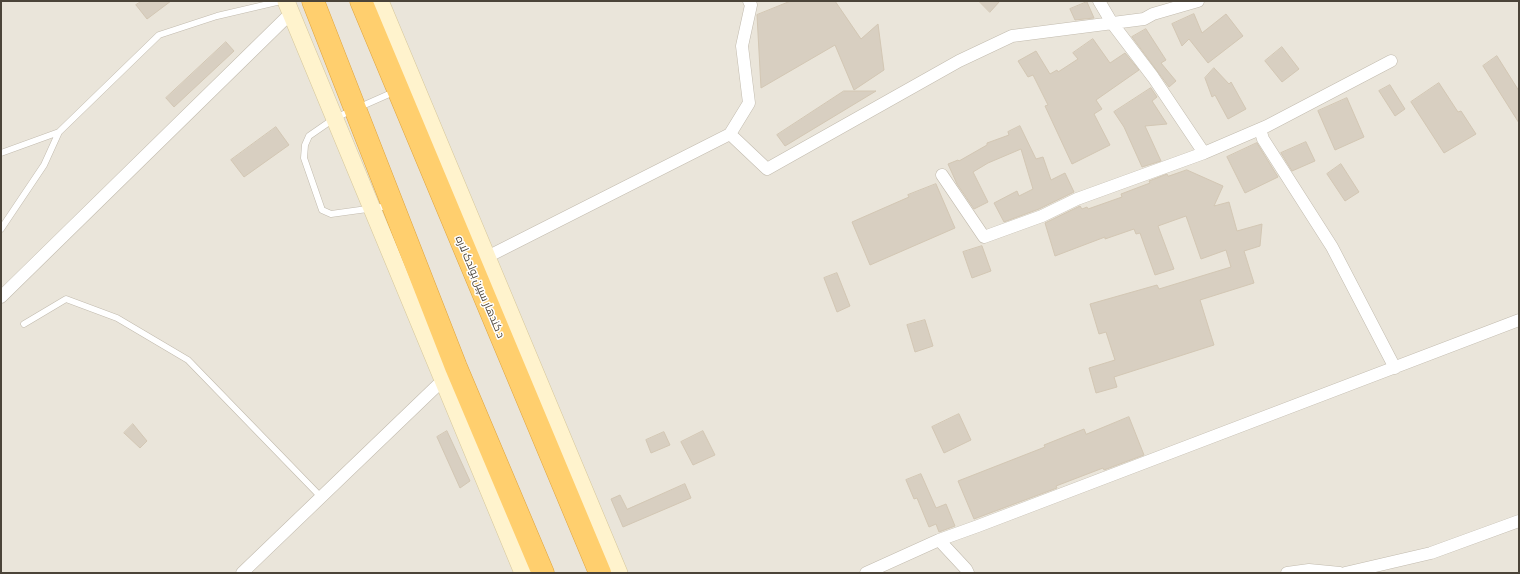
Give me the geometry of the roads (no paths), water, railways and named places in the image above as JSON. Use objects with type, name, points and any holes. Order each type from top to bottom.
[{"type":"highway","points":[[312,1],[355,109],[382,207],[456,367],[543,573]]},
{"type":"highway","name":"د کندهار سپین بولدک لاره","points":[[361,1],[406,87],[600,573]]},
{"type":"street","points":[[380,1],[406,87],[487,257],[619,573]]},
{"type":"street","points":[[487,257],[730,134],[749,103],[742,46],[751,5],[749,1]]},
{"type":"street","points":[[1099,1],[1112,23],[1152,77],[1204,153]]},
{"type":"street","points":[[730,134],[767,169],[959,62],[1012,36],[1144,19],[1153,14],[1198,1]]},
{"type":"street","points":[[1,297],[286,5],[335,118],[382,207],[443,380],[522,573]]},
{"type":"street","points":[[942,175],[984,236],[1042,216],[1077,199],[1204,153],[1260,129],[1391,61]]},
{"type":"street","points":[[1260,129],[1263,139],[1332,247],[1395,368]]},
{"type":"street","points":[[866,573],[939,540],[1519,320]]},
{"type":"street","points":[[242,573],[443,380]]},
{"type":"street","points":[[1345,573],[1431,553],[1519,521]]},
{"type":"street","points":[[939,540],[968,573]]},
{"type":"street","points":[[1288,573],[1309,570],[1340,573]]},
{"type":"lane","points":[[1,229],[44,165],[59,132],[159,35],[217,16],[286,5]]},
{"type":"lane","points":[[382,207],[332,214],[322,210],[304,158],[305,145],[309,136],[335,118],[406,87]]},
{"type":"lane","points":[[1,153],[59,132]]},
{"type":"lane","points":[[24,324],[66,299],[117,318],[188,360],[321,497]]}]
